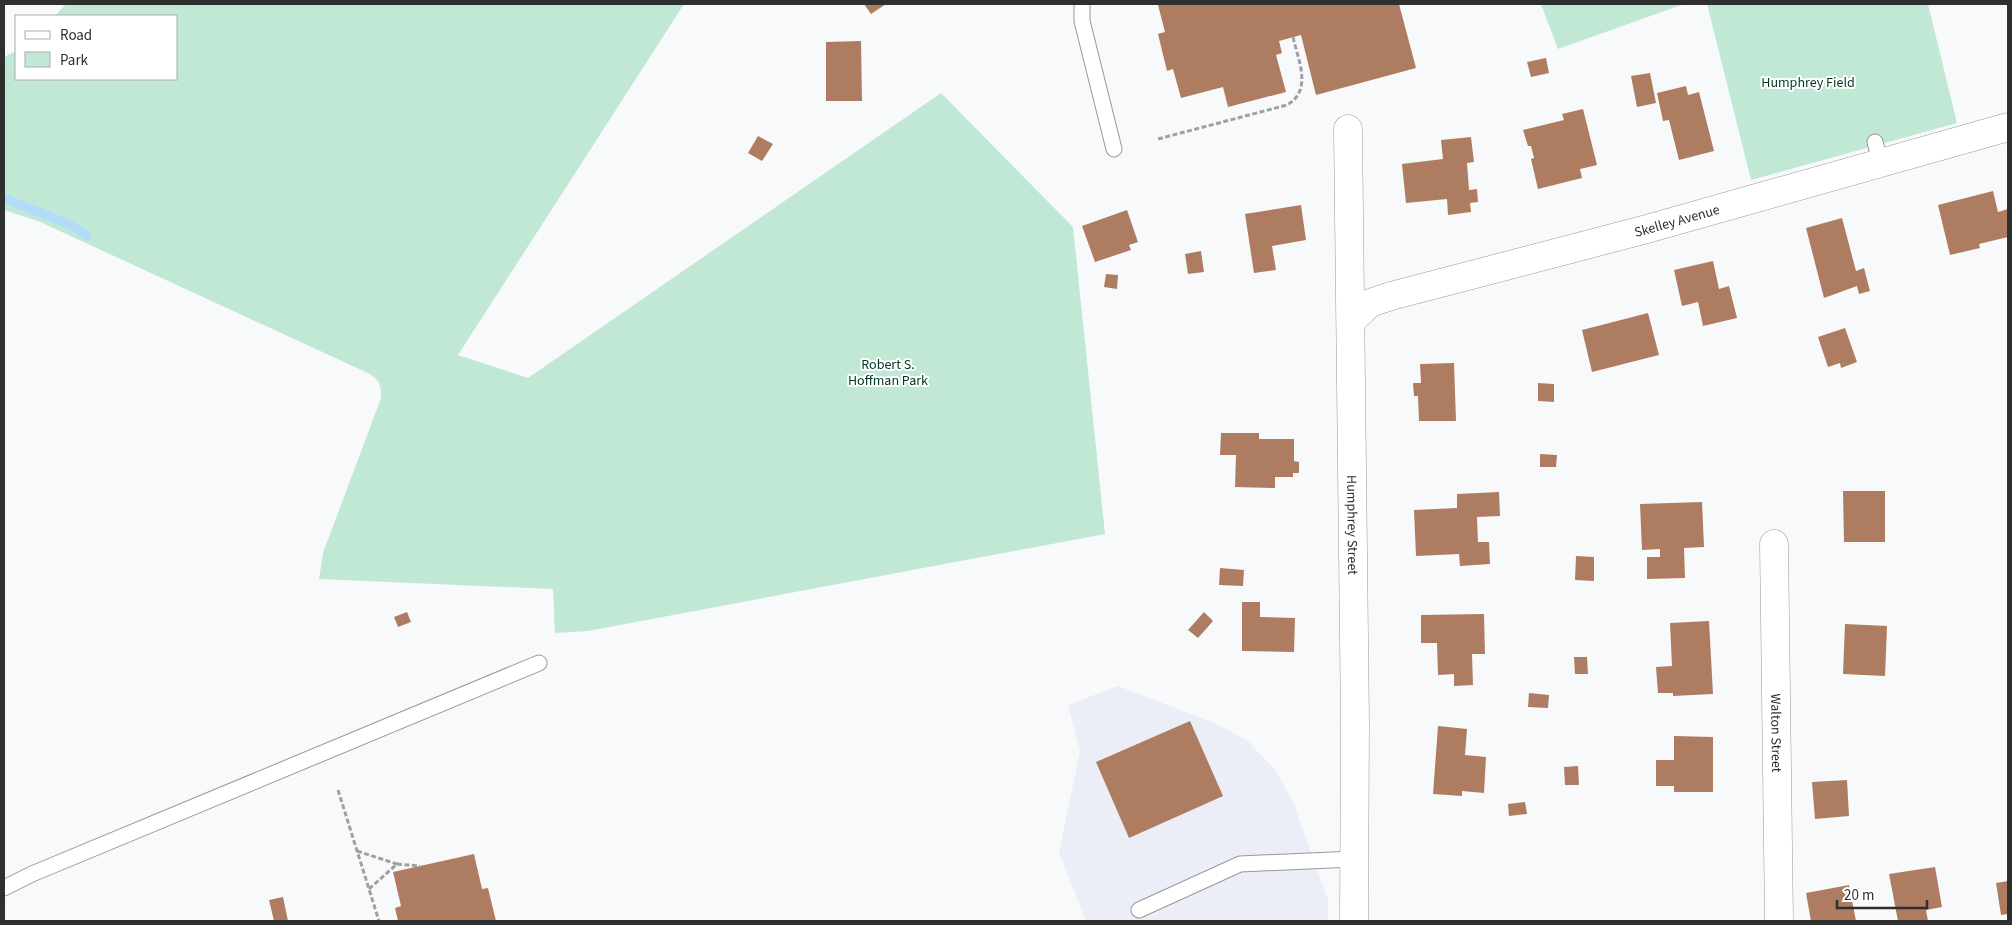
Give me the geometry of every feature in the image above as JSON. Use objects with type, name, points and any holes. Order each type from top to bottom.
[{"type":"street","name":"Skelley Avenue","points":[[1351,321],[1370,303],[1391,296],[1878,153],[2008,127]]},
{"type":"street","name":"Humphrey Street","points":[[1348,129],[1351,321],[1354,921]]},
{"type":"street","name":"Walton Street","points":[[1774,544],[1779,921]]},
{"type":"lane","points":[[1082,4],[1082,21],[1114,149]]},
{"type":"lane","points":[[4,888],[32,874],[539,662]]},
{"type":"lane","points":[[1139,910],[1240,864],[1354,859]]},
{"type":"path","points":[[1158,139],[1286,105],[1294,101],[1302,85],[1302,75],[1293,37]]},
{"type":"path","points":[[338,790],[379,921]]},
{"type":"path","points":[[357,851],[396,864],[420,866]]},
{"type":"path","points":[[369,889],[396,864]]},
{"type":"shaded area","points":[[1118,686],[1212,722],[1248,741],[1276,771],[1293,802],[1328,900],[1328,921],[1086,921],[1059,853],[1080,751],[1068,705]]},
{"type":"green space","name":"Robert S. Hoffman Park","points":[[66,4],[684,4],[458,355],[528,378],[941,93],[1073,227],[1105,534],[588,631],[555,633],[553,589],[319,579],[323,553],[381,398],[380,386],[377,380],[368,373],[38,221],[4,210],[4,57],[15,52],[15,80],[178,80],[178,15],[56,15]]},
{"type":"green space","points":[[1541,4],[1684,4],[1558,49]]},
{"type":"green space","name":"Humphrey Field","points":[[1707,4],[1928,4],[1957,123],[1751,180]]},
{"type":"building","points":[[864,4],[886,4],[871,14]]},
{"type":"building","points":[[1161,4],[1399,4],[1416,68],[1316,95],[1301,35],[1279,41],[1282,53],[1276,55],[1286,92],[1228,107],[1223,87],[1181,98],[1173,69],[1167,71],[1158,34],[1165,32],[1158,5]]},
{"type":"building","points":[[861,41],[862,101],[826,101],[826,42]]},
{"type":"building","points":[[1546,58],[1549,73],[1531,77],[1527,62]]},
{"type":"building","points":[[1650,73],[1656,103],[1637,107],[1631,76]]},
{"type":"building","points":[[1686,86],[1688,95],[1699,92],[1714,151],[1679,160],[1669,120],[1663,121],[1657,93]]},
{"type":"building","points":[[1583,109],[1597,165],[1580,169],[1582,178],[1538,189],[1531,159],[1534,158],[1531,146],[1528,146],[1523,130],[1564,120],[1562,114]]},
{"type":"building","points":[[758,136],[773,144],[762,161],[748,153]]},
{"type":"building","points":[[1471,137],[1474,162],[1467,163],[1469,190],[1477,189],[1478,202],[1470,203],[1471,212],[1448,215],[1447,199],[1406,203],[1402,164],[1443,159],[1441,140]]},
{"type":"building","points":[[1993,191],[1998,212],[2008,209],[2008,237],[1979,244],[1980,248],[1950,255],[1938,205]]},
{"type":"building","points":[[1301,205],[1306,240],[1272,246],[1276,270],[1254,273],[1245,214]]},
{"type":"building","points":[[1127,210],[1138,242],[1129,245],[1131,250],[1095,262],[1082,226]]},
{"type":"building","points":[[1842,218],[1856,271],[1864,268],[1870,291],[1859,294],[1857,286],[1824,298],[1806,228]]},
{"type":"building","points":[[1201,251],[1204,272],[1188,274],[1185,254]]},
{"type":"building","points":[[1713,261],[1719,289],[1729,286],[1737,318],[1703,326],[1698,302],[1682,306],[1674,270]]},
{"type":"building","points":[[1106,274],[1118,275],[1117,289],[1104,287]]},
{"type":"building","points":[[1648,313],[1659,355],[1592,372],[1582,330]]},
{"type":"building","points":[[1845,328],[1857,362],[1841,368],[1840,363],[1828,367],[1818,337]]},
{"type":"building","points":[[1454,363],[1456,421],[1419,421],[1418,396],[1414,396],[1413,383],[1421,383],[1420,364]]},
{"type":"building","points":[[1538,383],[1554,384],[1554,402],[1538,401]]},
{"type":"building","points":[[1221,433],[1259,433],[1259,439],[1294,439],[1294,461],[1299,462],[1299,473],[1293,473],[1293,477],[1275,477],[1275,488],[1235,487],[1236,455],[1220,455]]},
{"type":"building","points":[[1540,454],[1557,455],[1556,467],[1540,467]]},
{"type":"building","points":[[1843,491],[1885,491],[1885,542],[1844,542]]},
{"type":"building","points":[[1499,492],[1500,516],[1477,517],[1478,542],[1489,542],[1490,564],[1460,566],[1459,554],[1416,556],[1414,510],[1457,508],[1457,494]]},
{"type":"building","points":[[1702,502],[1704,547],[1684,548],[1685,578],[1647,579],[1647,557],[1660,557],[1660,549],[1642,550],[1640,504]]},
{"type":"building","points":[[1576,556],[1594,557],[1594,581],[1575,580]]},
{"type":"building","points":[[1220,568],[1244,570],[1243,586],[1219,585]]},
{"type":"building","points":[[1242,602],[1260,602],[1260,617],[1295,618],[1294,652],[1242,651]]},
{"type":"building","points":[[407,612],[411,622],[398,627],[394,617]]},
{"type":"building","points":[[1204,612],[1213,621],[1198,638],[1188,630]]},
{"type":"building","points":[[1484,614],[1485,654],[1472,654],[1473,685],[1454,686],[1454,674],[1438,675],[1437,643],[1421,643],[1421,615]]},
{"type":"building","points":[[1709,621],[1713,694],[1673,696],[1673,693],[1658,693],[1656,667],[1672,666],[1670,623]]},
{"type":"building","points":[[1845,624],[1887,626],[1885,676],[1843,674]]},
{"type":"building","points":[[1574,657],[1587,657],[1588,674],[1575,674]]},
{"type":"building","points":[[1529,693],[1549,695],[1548,708],[1528,707]]},
{"type":"building","points":[[1190,721],[1223,796],[1129,838],[1096,762]]},
{"type":"building","points":[[1438,726],[1467,729],[1465,755],[1486,757],[1484,793],[1462,791],[1462,796],[1433,794]]},
{"type":"building","points":[[1674,736],[1713,737],[1713,792],[1674,792],[1674,786],[1656,786],[1656,760],[1674,760]]},
{"type":"building","points":[[1578,766],[1579,785],[1565,785],[1564,767]]},
{"type":"building","points":[[1847,780],[1849,816],[1815,819],[1812,782]]},
{"type":"building","points":[[1525,802],[1527,814],[1509,816],[1508,804]]},
{"type":"building","points":[[474,854],[482,889],[488,888],[496,921],[398,921],[395,908],[401,906],[393,872]]},
{"type":"building","points":[[1935,867],[1942,907],[1926,910],[1928,921],[1898,921],[1889,874]]},
{"type":"building","points":[[2008,881],[2008,914],[2001,915],[1996,883]]},
{"type":"building","points":[[1849,885],[1856,921],[1811,921],[1806,893]]},
{"type":"building","points":[[283,897],[288,921],[274,921],[269,900]]},
{"type":"waterway","points":[[4,198],[73,226],[87,236]]}]
